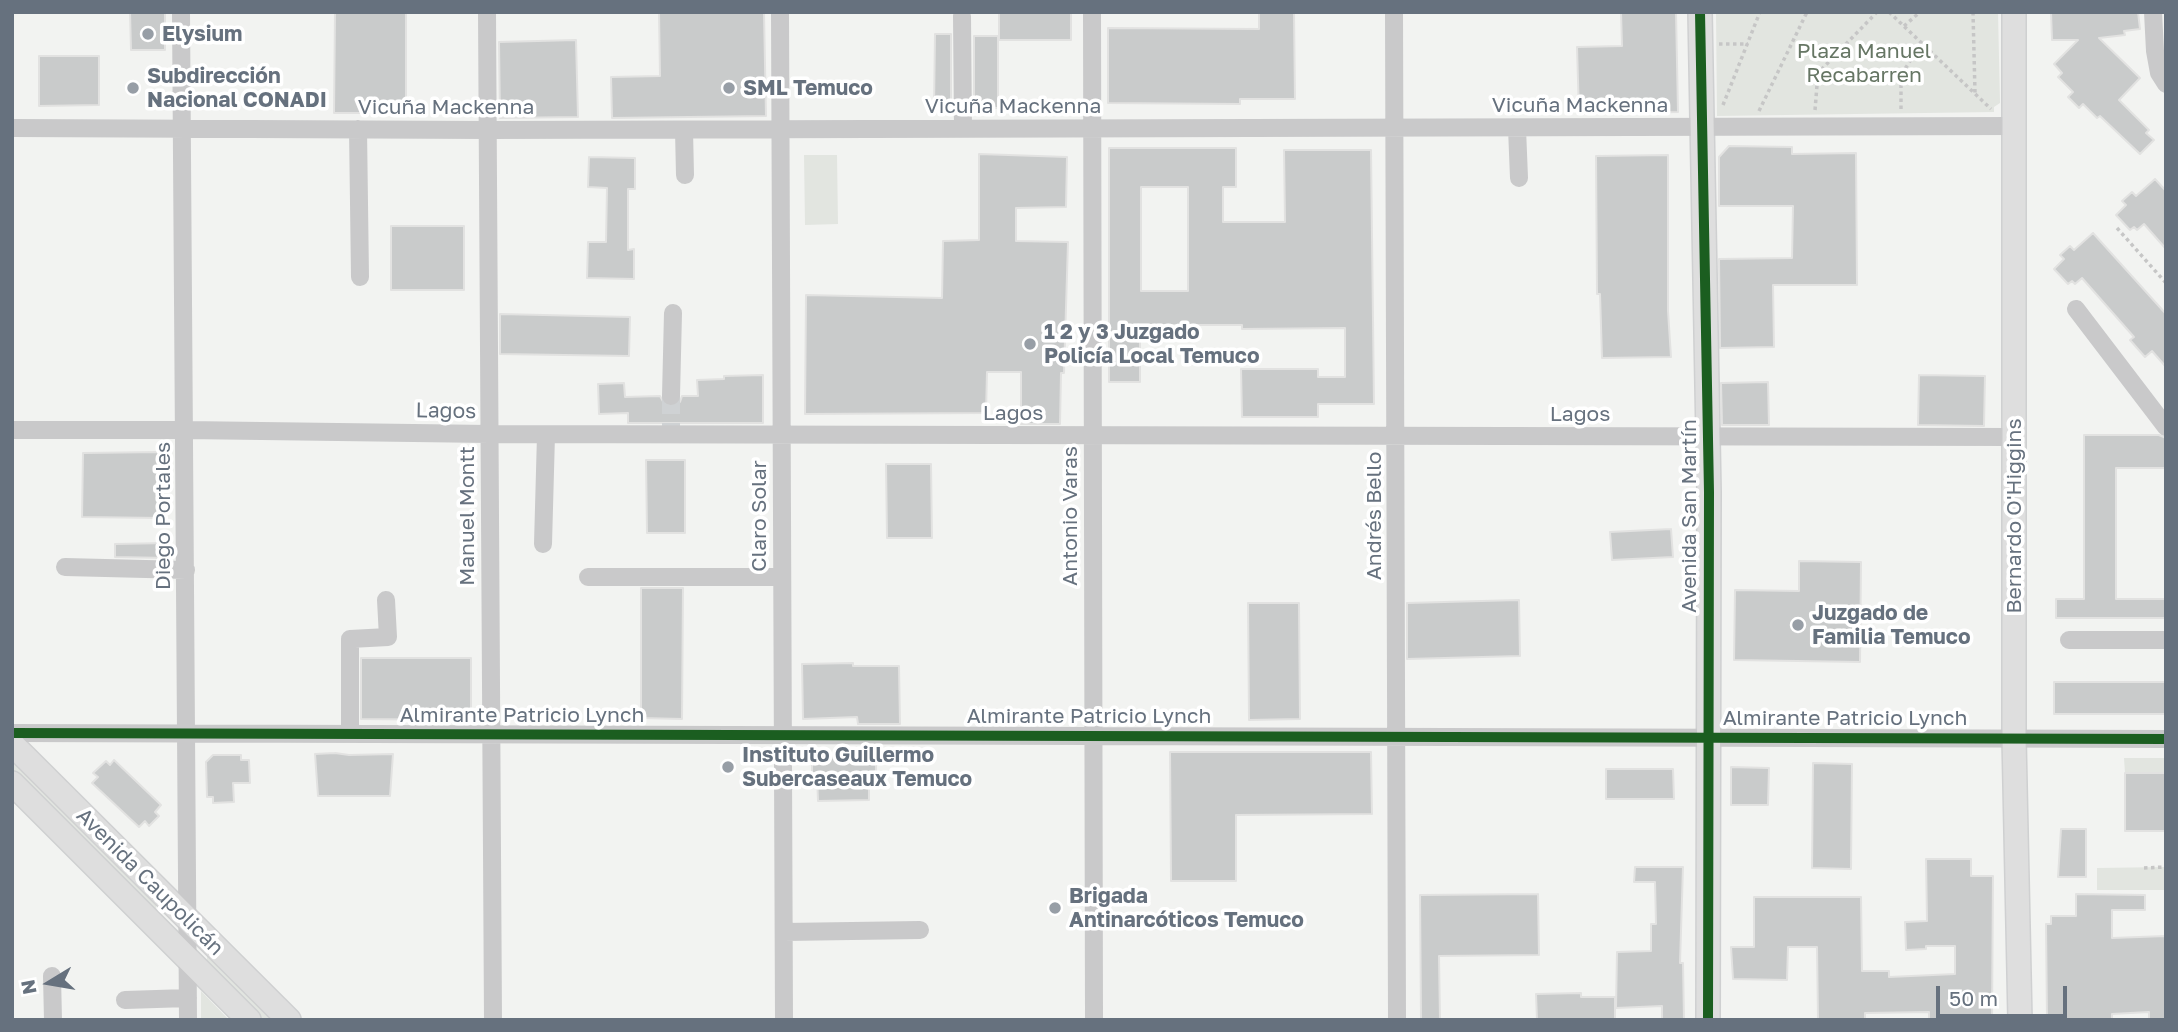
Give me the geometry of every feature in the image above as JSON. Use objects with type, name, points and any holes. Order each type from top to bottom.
[{"type":"main road","name":"Avenida San Martín","points":[[1700,12],[1711,127],[1707,1020]]},
{"type":"main road","name":"Bernardo O'Higgins","points":[[2014,12],[2003,126],[2014,437],[2014,738],[2020,1020]]},
{"type":"main road","name":"Avenida Caupolicán","points":[[12,744],[289,1020]]},
{"type":"main road","name":"Avenida Caupolicán","points":[[12,783],[249,1020]]},
{"type":"street","name":"Diego Portales","points":[[181,12],[188,1020]]},
{"type":"street","name":"Manuel Montt","points":[[487,12],[492,1020]]},
{"type":"street","name":"Claro Solar","points":[[780,12],[784,1020]]},
{"type":"street","name":"Antonio Varas","points":[[1092,12],[1094,1020]]},
{"type":"street","name":"Andrés Bello","points":[[1394,12],[1397,1020]]},
{"type":"street","points":[[2153,12],[2155,51],[2159,73],[2166,84]]},
{"type":"street","points":[[962,16],[963,129]]},
{"type":"street","name":"Vicuña Mackenna","points":[[12,128],[781,130],[2003,126]]},
{"type":"street","points":[[1517,128],[1519,178]]},
{"type":"street","points":[[358,129],[360,277]]},
{"type":"street","points":[[684,130],[685,175]]},
{"type":"street","points":[[2076,309],[2166,426]]},
{"type":"street","points":[[671,396],[673,313]]},
{"type":"street","name":"Lagos","points":[[12,430],[546,435],[671,431],[782,435],[2014,437]]},
{"type":"street","points":[[542,544],[546,435]]},
{"type":"street","points":[[65,567],[186,570]]},
{"type":"street","points":[[588,578],[782,577]]},
{"type":"street","points":[[350,734],[350,639],[388,637],[386,600]]},
{"type":"street","points":[[2069,640],[2166,640]]},
{"type":"street","name":"Almirante Patricio Lynch","points":[[12,733],[2166,738]]},
{"type":"street","points":[[784,932],[920,930]]},
{"type":"street","points":[[52,976],[53,1020]]},
{"type":"street","points":[[125,1000],[188,998]]},
{"type":"path","points":[[1711,127],[1720,112],[1760,12]]},
{"type":"path","points":[[1758,112],[1807,12]]},
{"type":"path","points":[[1815,110],[1818,73],[1877,12]]},
{"type":"path","points":[[1889,12],[1991,108],[2003,126]]},
{"type":"path","points":[[1904,26],[1920,12]]},
{"type":"path","points":[[1973,12],[1975,93]]},
{"type":"path","points":[[1719,44],[1748,44]]},
{"type":"path","points":[[1901,109],[1901,75],[1921,44]]},
{"type":"path","points":[[2117,228],[2166,283]]},
{"type":"path","points":[[2144,868],[2166,867]]},
{"type":"green space","name":"Plaza Manuel Recabarren","points":[[1716,12],[1998,12],[2000,103],[1994,107],[1994,112],[1717,116]]},
{"type":"green space","points":[[804,155],[837,155],[838,224],[805,225]]},
{"type":"green space","points":[[12,756],[156,899],[156,913],[12,770]]},
{"type":"green space","points":[[2124,758],[2166,758],[2166,773],[2125,773]]},
{"type":"green space","points":[[2166,867],[2166,890],[2097,890],[2097,868]]},
{"type":"green space","points":[[207,951],[276,1020],[262,1020],[207,965]]},
{"type":"green space","points":[[201,991],[229,1020],[201,1020]]},
{"type":"building","name":"Elysium","points":[[130,12],[165,12],[165,50],[131,50]]},
{"type":"building","points":[[335,12],[406,12],[406,113],[334,113]]},
{"type":"building","points":[[659,12],[764,12],[766,116],[612,118],[611,77],[660,76]]},
{"type":"building","points":[[999,12],[1071,12],[1071,40],[999,40]]},
{"type":"building","points":[[1259,12],[1294,12],[1295,99],[1240,99],[1240,104],[1108,103],[1108,28],[1259,29]]},
{"type":"building","points":[[1621,12],[1676,12],[1678,112],[1579,114],[1577,47],[1622,46]]},
{"type":"building","points":[[2051,12],[2138,12],[2140,29],[2124,31],[2125,35],[2099,38],[2140,78],[2119,100],[2149,130],[2146,133],[2154,140],[2140,154],[2100,116],[2097,118],[2083,104],[2079,108],[2068,97],[2073,92],[2058,77],[2062,73],[2054,64],[2078,40],[2052,40]]},
{"type":"building","points":[[935,34],[951,34],[951,107],[934,107]]},
{"type":"building","points":[[974,36],[998,36],[998,108],[974,108]]},
{"type":"building","points":[[576,40],[578,117],[500,118],[499,42]]},
{"type":"building","points":[[39,56],[99,56],[99,105],[39,106]]},
{"type":"building","points":[[1729,146],[1792,147],[1792,154],[1856,153],[1857,285],[1773,285],[1774,347],[1720,348],[1719,259],[1792,258],[1793,206],[1719,206],[1719,157]]},
{"type":"building","points":[[1109,148],[1236,148],[1236,187],[1223,187],[1223,222],[1285,222],[1284,150],[1371,150],[1374,404],[1318,404],[1318,417],[1242,417],[1241,369],[1318,369],[1318,377],[1345,377],[1345,328],[1242,329],[1242,325],[1140,325],[1140,382],[1109,382]],"holes":[[[1141,187],[1188,187],[1188,291],[1141,291]]]},
{"type":"building","points":[[979,154],[1067,157],[1066,207],[1016,208],[1016,241],[1068,242],[1060,424],[1021,424],[1021,372],[987,372],[986,413],[805,414],[806,295],[942,298],[943,241],[979,240]]},
{"type":"building","points":[[1668,155],[1668,311],[1671,357],[1602,358],[1600,294],[1597,294],[1596,156]]},
{"type":"building","points":[[589,157],[635,158],[635,189],[628,189],[628,250],[634,249],[634,279],[587,278],[588,242],[606,242],[607,188],[588,187]]},
{"type":"building","points":[[2155,179],[2166,191],[2166,249],[2144,224],[2137,230],[2134,227],[2130,230],[2116,215],[2126,205],[2122,201],[2132,192],[2136,196]]},
{"type":"building","points":[[391,226],[464,226],[464,290],[391,290]]},
{"type":"building","points":[[2093,233],[2166,314],[2166,367],[2152,351],[2145,357],[2130,340],[2134,337],[2082,278],[2075,284],[2072,281],[2068,284],[2054,269],[2064,259],[2060,255],[2070,246],[2074,250]]},
{"type":"building","points":[[500,314],[630,317],[629,356],[500,354]]},
{"type":"building","points":[[763,375],[763,423],[628,423],[628,413],[599,414],[598,384],[624,383],[625,397],[660,396],[665,405],[671,407],[680,402],[682,396],[698,396],[697,380]]},
{"type":"building","points":[[1919,375],[1985,376],[1984,426],[1918,425]]},
{"type":"building","points":[[1768,382],[1769,425],[1722,425],[1721,383]]},
{"type":"building","points":[[2084,435],[2159,435],[2166,438],[2166,468],[2116,468],[2116,599],[2166,599],[2166,618],[2056,618],[2056,599],[2084,599]]},
{"type":"building","points":[[161,452],[161,518],[82,517],[83,453]]},
{"type":"building","points":[[646,460],[685,460],[685,533],[647,533]]},
{"type":"building","points":[[886,464],[931,464],[932,538],[887,538]]},
{"type":"building","points":[[1671,529],[1673,557],[1612,560],[1610,532]]},
{"type":"building","points":[[168,543],[168,558],[115,557],[115,544]]},
{"type":"building","name":"Juzgado de Familia Temuco","points":[[1799,561],[1861,562],[1860,662],[1734,660],[1735,590],[1799,591]]},
{"type":"building","points":[[641,588],[683,588],[682,719],[641,718]]},
{"type":"building","points":[[1519,600],[1520,656],[1407,659],[1407,603]]},
{"type":"building","points":[[1248,603],[1299,603],[1300,719],[1249,720]]},
{"type":"building","points":[[361,658],[471,658],[471,720],[361,719]]},
{"type":"building","points":[[853,663],[853,666],[899,666],[900,724],[858,724],[857,717],[803,719],[802,664]]},
{"type":"building","points":[[2054,682],[2166,682],[2166,714],[2054,714]]},
{"type":"building","points":[[1170,752],[1371,752],[1372,814],[1236,815],[1236,881],[1171,881]]},
{"type":"building","points":[[315,754],[393,754],[390,796],[318,796]]},
{"type":"building","points":[[213,755],[241,755],[241,760],[249,760],[250,783],[233,783],[234,802],[213,803],[213,797],[207,797],[206,762]]},
{"type":"building","points":[[876,755],[876,776],[869,776],[869,800],[818,801],[817,775],[812,775],[812,757]]},
{"type":"building","points":[[114,760],[161,805],[155,812],[159,816],[149,826],[145,821],[139,827],[92,783],[98,777],[93,773],[106,761],[110,765]]},
{"type":"building","points":[[1813,763],[1852,764],[1851,869],[1812,868]]},
{"type":"building","points":[[1731,767],[1769,768],[1768,805],[1731,805]]},
{"type":"building","points":[[1606,769],[1673,769],[1674,799],[1606,799]]},
{"type":"building","points":[[2125,773],[2166,773],[2166,831],[2125,831]]},
{"type":"building","points":[[2061,829],[2086,829],[2086,877],[2058,877]]},
{"type":"building","points":[[1926,859],[1971,859],[1971,876],[1993,876],[1992,1020],[1929,1020],[1929,1012],[1865,1013],[1865,1020],[1818,1020],[1817,947],[1788,947],[1787,980],[1733,979],[1731,947],[1754,947],[1754,897],[1861,897],[1862,971],[1889,971],[1889,977],[1955,974],[1955,946],[1926,946],[1926,949],[1906,950],[1905,922],[1927,921]]},
{"type":"building","points":[[1635,867],[1683,867],[1680,963],[1683,963],[1684,1020],[1662,1020],[1662,1006],[1616,1008],[1617,952],[1651,951],[1651,924],[1656,924],[1655,882],[1634,882]]},
{"type":"building","points":[[1538,894],[1539,955],[1439,956],[1440,1020],[1421,1020],[1420,895]]},
{"type":"building","points":[[2076,894],[2145,895],[2145,910],[2112,910],[2112,938],[2166,936],[2166,1020],[2149,1019],[2149,1012],[2112,1014],[2112,1020],[2047,1020],[2046,924],[2051,924],[2051,916],[2076,916]]},
{"type":"building","points":[[1581,993],[1581,997],[1615,997],[1615,1020],[1537,1020],[1536,994]]},
{"type":"tunnel","points":[[671,396],[671,427]]},
{"type":"cycle path","points":[[1700,12],[1709,492],[1708,1020]]},
{"type":"cycle path","points":[[12,733],[2166,739]]},
{"type":"place","name":"Elysium","points":[[148,34]]},
{"type":"place","name":"Subdirección Nacional CONADI","points":[[133,88]]},
{"type":"place","name":"SML Temuco","points":[[729,88]]},
{"type":"place","name":"1 2 y 3 Juzgado Policía Local Temuco","points":[[1030,344]]},
{"type":"place","name":"Juzgado de Familia Temuco","points":[[1798,625]]},
{"type":"place","name":"Instituto Guillermo Subercaseaux Temuco","points":[[728,767]]},
{"type":"place","name":"Brigada Antinarcóticos Temuco","points":[[1055,908]]}]
